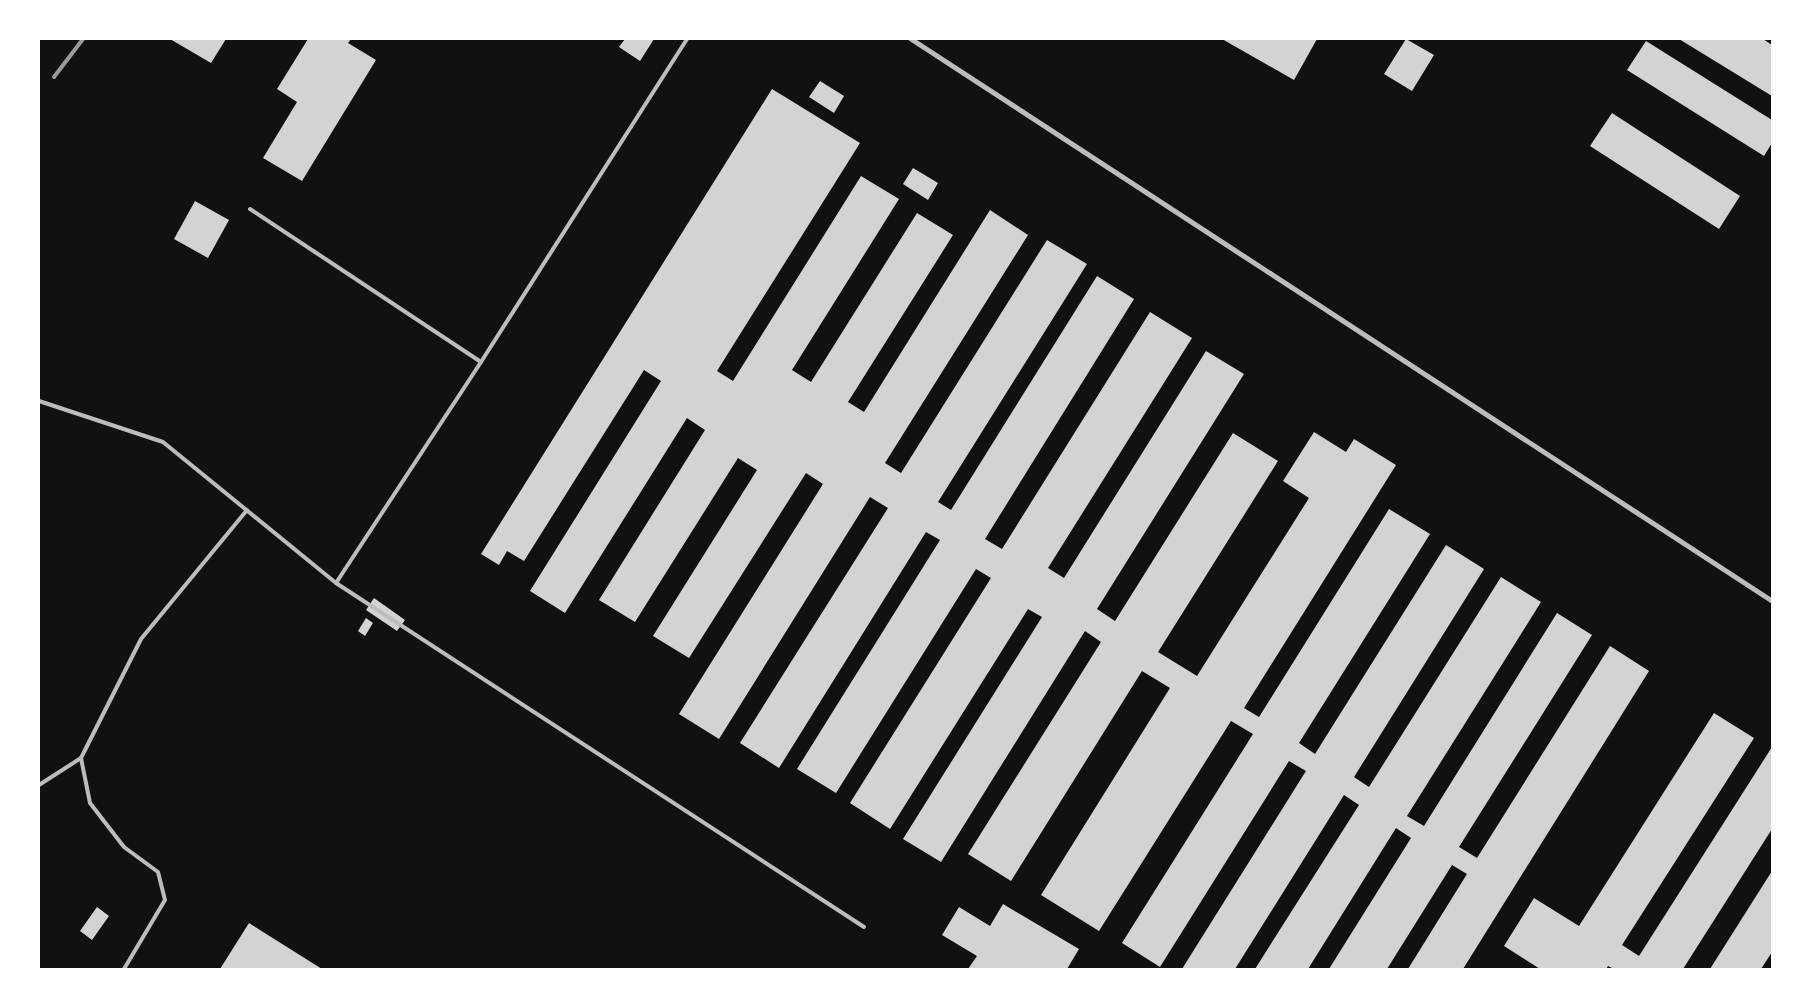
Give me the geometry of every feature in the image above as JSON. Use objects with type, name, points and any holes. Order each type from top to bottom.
[{"type":"street","points":[[911,39],[1772,601]]},
{"type":"lane","points":[[336,583],[687,39]]},
{"type":"lane","points":[[250,209],[480,362]]},
{"type":"lane","points":[[39,401],[164,442],[336,583],[864,927]]},
{"type":"lane","points":[[39,785],[81,758],[141,639],[247,510]]},
{"type":"lane","points":[[81,758],[90,803],[124,847],[158,872],[165,900],[124,969]]},
{"type":"building","points":[[170,39],[226,39],[211,63]]},
{"type":"building","points":[[308,39],[351,39],[348,43],[376,60],[302,181],[263,158],[297,102],[277,89]]},
{"type":"building","points":[[625,39],[654,39],[640,61],[619,47]]},
{"type":"building","points":[[1222,39],[1317,39],[1294,80]]},
{"type":"building","points":[[1406,39],[1434,55],[1412,91],[1384,74]]},
{"type":"building","points":[[1679,39],[1763,39],[1772,45],[1772,96]]},
{"type":"building","points":[[1646,41],[1772,120],[1772,143],[1764,156],[1627,70]]},
{"type":"building","points":[[820,81],[844,96],[834,113],[809,97]]},
{"type":"building","points":[[772,89],[860,143],[717,371],[733,381],[861,176],[899,199],[792,370],[811,382],[917,213],[953,235],[848,402],[864,412],[990,210],[1028,235],[885,463],[901,473],[1047,240],[1087,264],[938,502],[951,510],[1097,276],[1134,299],[985,539],[1002,549],[1150,312],[1192,338],[1048,568],[1064,578],[1206,351],[1244,374],[1097,609],[1115,621],[1233,433],[1278,461],[1158,652],[1197,676],[1309,498],[1283,481],[1314,432],[1346,452],[1354,439],[1396,465],[1244,708],[1259,717],[1389,509],[1430,534],[1299,743],[1315,754],[1446,545],[1484,569],[1354,777],[1369,787],[1501,577],[1541,602],[1407,816],[1424,826],[1557,613],[1592,635],[1459,847],[1477,858],[1610,646],[1649,671],[1463,969],[1408,969],[1467,874],[1452,865],[1387,969],[1329,969],[1411,838],[1396,828],[1308,969],[1255,969],[1359,805],[1344,795],[1235,969],[1182,969],[1306,771],[1289,761],[1160,967],[1122,943],[1253,734],[1231,721],[1099,931],[1041,895],[1170,688],[1142,671],[1011,881],[968,854],[1101,642],[1085,631],[941,862],[903,839],[1042,617],[1028,609],[890,829],[850,803],[991,578],[976,569],[836,793],[797,769],[940,540],[926,532],[779,768],[740,743],[888,508],[870,497],[719,739],[679,714],[823,484],[806,473],[689,658],[653,636],[757,470],[738,458],[635,622],[599,600],[705,430],[687,418],[565,613],[530,591],[661,381],[644,370],[524,561],[507,551],[499,565],[481,554]]},
{"type":"building","points":[[1612,113],[1740,196],[1719,229],[1590,146]]},
{"type":"building","points":[[913,168],[938,183],[928,200],[903,184]]},
{"type":"building","points":[[195,201],[229,220],[208,258],[174,239]]},
{"type":"building","points":[[374,598],[405,620],[397,631],[366,610]]},
{"type":"building","points":[[366,618],[373,623],[365,636],[358,631]]},
{"type":"building","points":[[1714,713],[1754,738],[1622,945],[1639,956],[1772,747],[1772,829],[1683,969],[1614,969],[1608,966],[1606,969],[1540,969],[1504,946],[1534,898],[1579,926]]},
{"type":"building","points":[[1772,871],[1772,952],[1761,969],[1710,969]]},
{"type":"building","points":[[1003,904],[1079,949],[1067,969],[968,969],[977,956],[942,935],[959,907],[990,926]]},
{"type":"building","points":[[97,907],[109,916],[92,940],[80,931]]},
{"type":"building","points":[[249,923],[322,969],[220,969]]},
{"type":"railway","points":[[54,77],[83,39]]}]
